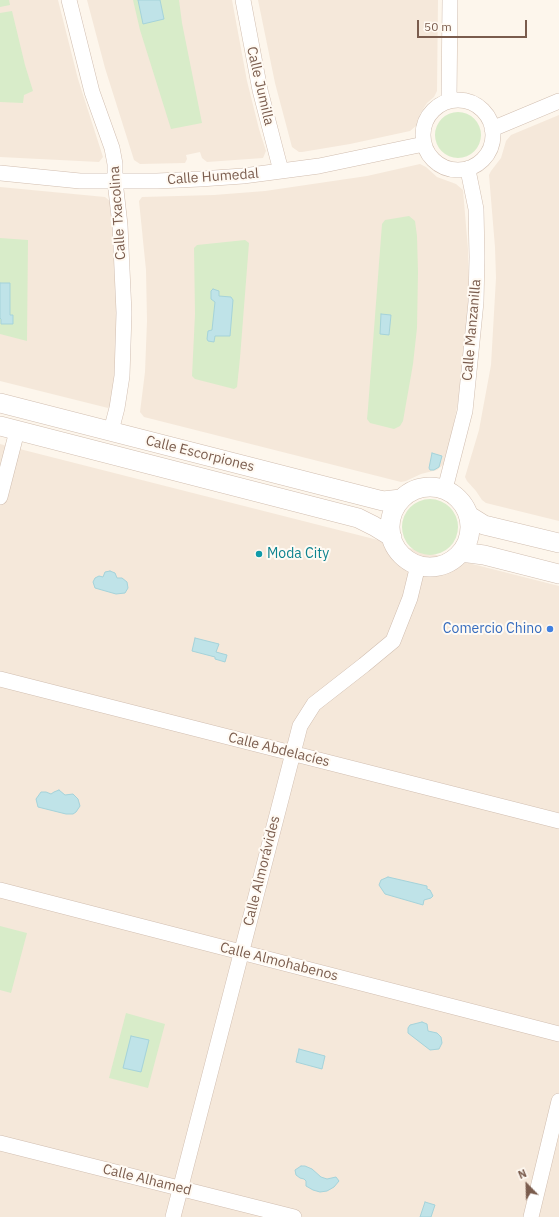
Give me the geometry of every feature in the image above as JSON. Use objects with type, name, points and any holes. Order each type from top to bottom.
[{"type":"street","name":"Calle Txacolina","points":[[69,0],[92,92],[114,157],[120,225],[124,321],[122,376],[117,408],[111,431]]},
{"type":"street","name":"Calle Jumilla","points":[[243,0],[261,95],[281,171]]},
{"type":"street","points":[[449,101],[450,0]]},
{"type":"street","points":[[458,100],[477,106],[490,120],[492,129],[493,139],[485,157],[469,168],[460,170],[441,166],[428,153],[424,144],[423,133],[425,122],[431,113],[439,106],[449,101],[458,100]]},
{"type":"street","points":[[492,129],[559,101]]},
{"type":"street","name":"Calle Humedal","points":[[0,173],[80,181],[200,179],[281,171],[356,159],[424,144]]},
{"type":"street","name":"Calle Manzanilla","points":[[445,489],[465,411],[476,302],[478,257],[476,209],[469,168]]},
{"type":"street","name":"Calle Escorpiones","points":[[0,403],[383,500],[401,499]]},
{"type":"street","points":[[0,497],[8,429]]},
{"type":"street","name":"Calle Escorpiones","points":[[8,429],[358,518],[374,526],[392,538]]},
{"type":"street","points":[[427,487],[445,489],[459,499],[468,515],[470,524],[466,544],[461,552],[453,559],[442,564],[431,566],[418,565],[411,562],[404,556],[395,545],[392,538],[390,525],[392,513],[401,499],[418,488],[427,487]]},
{"type":"street","points":[[468,515],[484,525],[559,543]]},
{"type":"street","points":[[461,552],[484,555],[559,574]]},
{"type":"street","name":"Calle Almorávides","points":[[173,1217],[300,726],[314,704],[393,641],[410,598],[418,565]]},
{"type":"street","name":"Calle Abdelacíes","points":[[0,679],[559,821]]},
{"type":"street","name":"Calle Almohabenos","points":[[0,890],[559,1034]]},
{"type":"street","points":[[530,1217],[559,1101]]},
{"type":"street","name":"Calle Alhamed","points":[[0,1143],[294,1217]]},
{"type":"shaded area","points":[[0,0],[58,0],[78,79],[103,157],[99,162],[0,157]]},
{"type":"shaded area","points":[[87,0],[232,0],[247,81],[266,151],[263,158],[207,162],[202,158],[200,152],[186,155],[187,159],[185,163],[140,164],[134,160],[105,68]]},
{"type":"shaded area","points":[[258,0],[438,0],[437,91],[420,114],[416,126],[410,131],[350,144],[302,152],[299,152],[292,147],[275,83]]},
{"type":"shaded area","points":[[559,115],[559,521],[486,503],[482,500],[465,477],[479,430],[491,365],[496,278],[489,175],[501,158],[506,141],[511,135]]},
{"type":"shaded area","points":[[420,164],[426,167],[437,177],[456,184],[463,190],[468,249],[469,300],[461,386],[451,438],[444,464],[437,470],[421,474],[401,482],[144,417],[140,412],[145,372],[147,321],[146,270],[139,201],[142,197],[214,195],[265,191],[367,176]]},
{"type":"shaded area","points":[[0,187],[105,197],[110,201],[117,272],[116,370],[112,404],[108,408],[0,381]]},
{"type":"shaded area","points":[[0,444],[559,586],[559,1217],[0,1217]]},
{"type":"green space","points":[[0,0],[9,0],[10,5],[0,7]]},
{"type":"green space","points":[[133,0],[179,0],[182,23],[202,123],[171,129],[140,30]]},
{"type":"green space","points":[[12,11],[33,91],[24,95],[23,103],[0,102],[0,13]]},
{"type":"green space","points":[[458,112],[471,116],[477,122],[481,135],[477,148],[471,154],[458,158],[445,154],[439,148],[435,135],[439,122],[445,116]]},
{"type":"green space","points":[[409,216],[415,221],[417,236],[417,328],[413,364],[403,421],[400,426],[394,429],[370,423],[367,419],[382,224],[385,220]]},
{"type":"green space","points":[[0,238],[28,240],[27,341],[0,334]]},
{"type":"green space","points":[[245,240],[249,243],[240,358],[237,387],[234,389],[195,379],[192,376],[195,314],[194,248],[197,245]]},
{"type":"green space","points":[[424,499],[436,499],[446,503],[454,511],[458,521],[458,533],[454,543],[446,551],[436,555],[424,555],[414,551],[406,543],[402,533],[402,521],[406,511],[414,503]]},
{"type":"green space","points":[[0,926],[27,933],[11,993],[0,990]]},
{"type":"green space","points":[[126,1013],[165,1024],[148,1088],[109,1078]]},
{"type":"water","points":[[138,0],[160,0],[164,19],[143,24]]},
{"type":"water","points":[[0,283],[10,283],[10,315],[13,315],[13,324],[1,324]]},
{"type":"water","points":[[213,289],[219,291],[219,296],[231,297],[233,300],[230,336],[215,336],[214,342],[208,341],[207,339],[208,331],[212,330],[215,302],[211,299],[211,291]]},
{"type":"water","points":[[381,314],[391,315],[389,335],[380,334]]},
{"type":"water","points":[[432,453],[442,456],[439,467],[434,470],[430,470],[429,468]]},
{"type":"water","points":[[110,571],[115,573],[117,578],[122,578],[127,582],[128,588],[125,593],[116,594],[95,588],[93,582],[95,578],[99,576],[103,577],[105,572]]},
{"type":"water","points":[[195,638],[219,644],[216,652],[227,655],[225,662],[215,659],[215,657],[192,651]]},
{"type":"water","points":[[59,790],[65,795],[73,794],[78,799],[80,806],[76,812],[73,814],[66,814],[38,807],[36,799],[41,792],[51,794]]},
{"type":"water","points":[[388,877],[427,886],[427,889],[430,890],[433,896],[424,900],[423,905],[385,894],[379,885],[381,880]]},
{"type":"water","points":[[422,1022],[427,1024],[428,1031],[437,1033],[441,1037],[442,1043],[439,1049],[430,1050],[408,1033],[408,1028],[410,1025]]},
{"type":"water","points":[[131,1036],[149,1040],[141,1072],[123,1068]]},
{"type":"water","points":[[299,1049],[325,1056],[322,1069],[296,1062]]},
{"type":"water","points":[[301,1166],[312,1169],[321,1177],[327,1179],[336,1177],[339,1181],[334,1187],[327,1191],[320,1192],[313,1190],[306,1186],[306,1181],[304,1179],[296,1175],[295,1170]]},
{"type":"water","points":[[425,1202],[435,1205],[431,1217],[420,1217]]},
{"type":"place","name":"Moda City","points":[[259,554]]},
{"type":"place","name":"Comercio Chino","points":[[550,629]]}]
